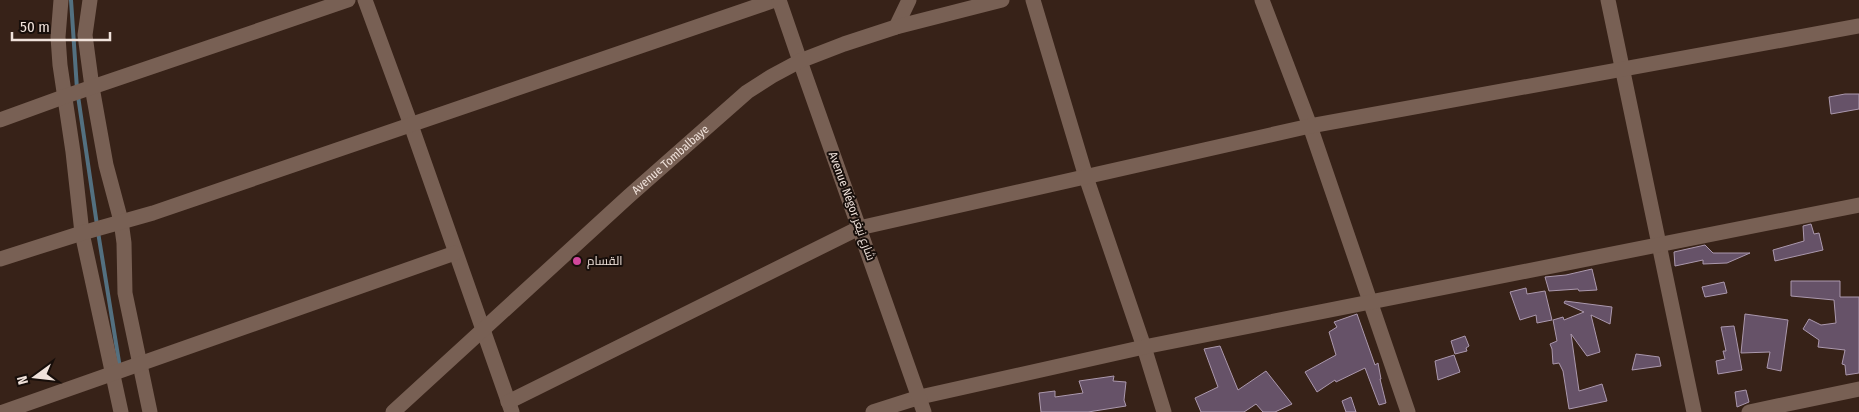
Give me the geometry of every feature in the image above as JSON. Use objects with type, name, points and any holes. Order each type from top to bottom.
[{"type":"street","points":[[61,0],[58,37],[60,65],[66,96],[84,232],[125,369],[150,412]]},
{"type":"street","points":[[90,0],[85,36],[88,88],[117,222],[124,242],[125,369],[121,412]]},
{"type":"street","points":[[0,120],[88,88],[348,0]]},
{"type":"street","points":[[364,0],[411,125],[510,407],[859,228],[1310,126],[1859,26]]},
{"type":"street","points":[[0,259],[117,222],[153,213],[775,0]]},
{"type":"street","name":"Avenue Négor شارع نيغر","points":[[779,0],[922,405]]},
{"type":"street","points":[[896,27],[909,0]]},
{"type":"street","name":"Avenue Tombalbaye","points":[[393,412],[629,196],[747,92],[800,61],[896,27],[1002,0]]},
{"type":"street","points":[[1032,0],[1086,177],[1164,412]]},
{"type":"street","points":[[1262,0],[1310,126],[1408,412]]},
{"type":"street","points":[[1608,0],[1694,412]]},
{"type":"street","points":[[873,412],[922,405],[1144,347],[1859,205]]},
{"type":"street","points":[[3,412],[455,253]]},
{"type":"street","points":[[1749,412],[1859,389]]},
{"type":"building","points":[[1859,94],[1859,109],[1831,114],[1829,97]]},
{"type":"building","points":[[1811,224],[1814,234],[1819,233],[1823,250],[1775,261],[1773,250],[1804,241],[1803,226]]},
{"type":"building","points":[[1705,245],[1713,253],[1750,253],[1727,263],[1703,264],[1703,260],[1675,266],[1674,252]]},
{"type":"building","points":[[1592,269],[1597,290],[1549,291],[1545,277],[1566,275]]},
{"type":"building","points":[[1791,281],[1840,281],[1840,297],[1859,297],[1859,373],[1846,375],[1845,365],[1842,364],[1845,350],[1818,347],[1819,340],[1803,329],[1809,319],[1821,325],[1836,323],[1834,300],[1791,296]]},
{"type":"building","points":[[1724,282],[1727,293],[1705,297],[1702,287]]},
{"type":"building","points":[[1526,288],[1527,294],[1545,291],[1552,320],[1537,323],[1536,315],[1520,320],[1510,292]]},
{"type":"building","points":[[1565,301],[1612,307],[1610,324],[1591,315],[1600,352],[1587,356],[1571,334],[1579,391],[1602,384],[1607,401],[1569,409],[1563,371],[1559,363],[1553,364],[1550,344],[1557,341],[1553,320],[1563,317],[1564,320],[1584,312],[1564,303]]},
{"type":"building","points":[[1357,314],[1375,365],[1378,363],[1386,403],[1379,405],[1365,368],[1336,382],[1335,380],[1317,392],[1305,372],[1336,355],[1329,332],[1337,327],[1334,322]]},
{"type":"building","points":[[1745,314],[1788,320],[1781,371],[1767,368],[1770,352],[1741,353]]},
{"type":"building","points":[[1734,326],[1742,370],[1718,374],[1716,361],[1725,359],[1723,351],[1726,351],[1721,327]]},
{"type":"building","points":[[1465,336],[1469,346],[1466,348],[1467,351],[1455,354],[1451,341]]},
{"type":"building","points":[[1220,346],[1238,390],[1266,371],[1292,404],[1275,412],[1263,412],[1256,404],[1244,412],[1201,412],[1195,398],[1218,387],[1204,349]]},
{"type":"building","points":[[1636,354],[1659,357],[1661,366],[1632,370]]},
{"type":"building","points":[[1454,355],[1460,372],[1438,380],[1435,361]]},
{"type":"building","points":[[1114,376],[1113,381],[1126,382],[1124,400],[1126,406],[1088,412],[1041,412],[1039,393],[1055,391],[1055,397],[1083,393],[1079,381]]},
{"type":"building","points":[[1746,390],[1749,402],[1737,407],[1735,392]]},
{"type":"building","points":[[1351,397],[1356,412],[1346,412],[1342,401]]},
{"type":"waterway","points":[[71,0],[77,89]]},
{"type":"waterway","points":[[78,96],[97,225]]},
{"type":"waterway","points":[[98,232],[120,368]]},
{"type":"place","name":"القسام","points":[[577,261]]}]
